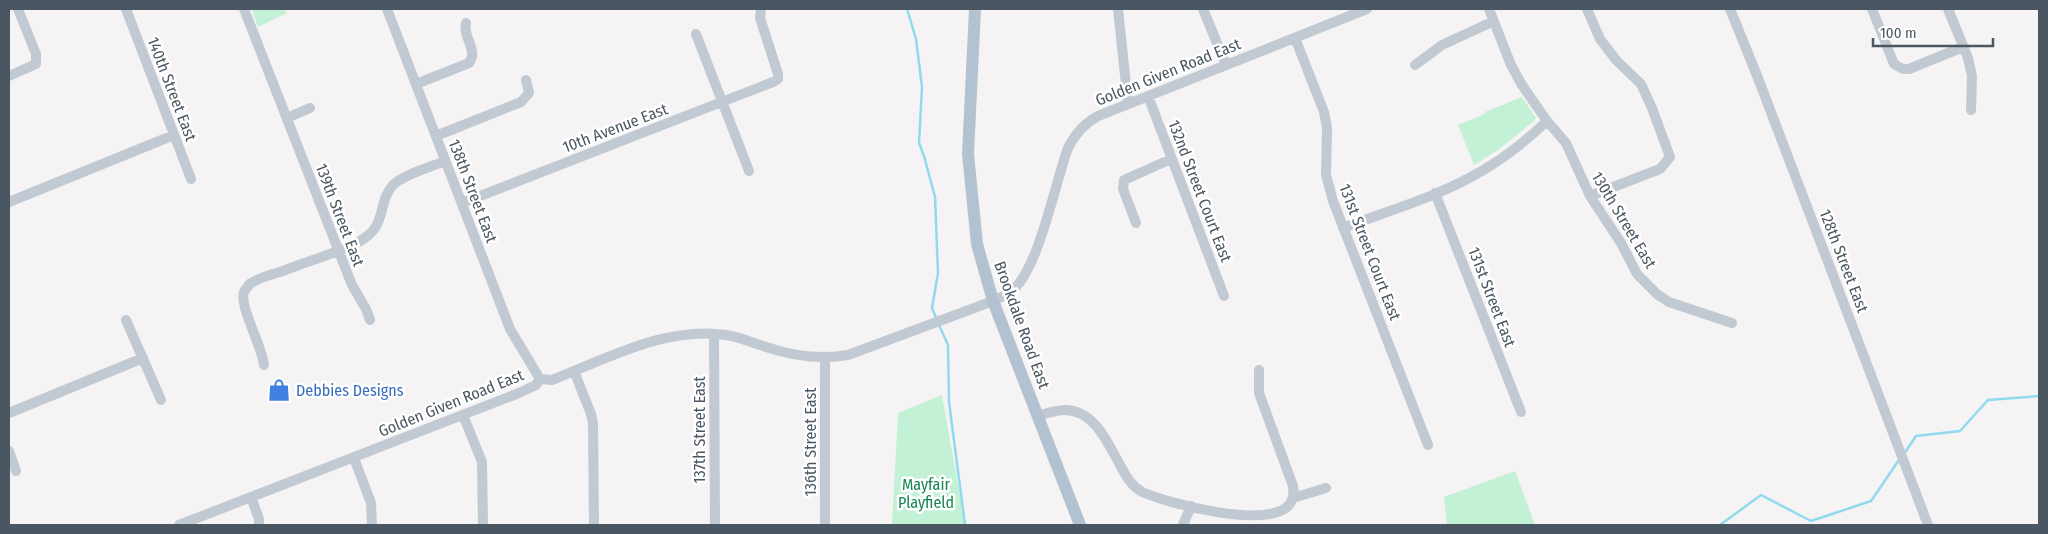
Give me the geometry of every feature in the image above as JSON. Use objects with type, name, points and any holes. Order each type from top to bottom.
[{"type":"main road","name":"Brookdale Road East","points":[[975,9],[968,154],[977,244],[993,301],[1080,525]]},
{"type":"street","points":[[9,76],[36,64],[36,54],[18,9]]},
{"type":"street","name":"140th Street East","points":[[126,9],[191,179]]},
{"type":"street","name":"139th Street East","points":[[244,9],[338,251],[352,285],[370,320]]},
{"type":"street","name":"138th Street East","points":[[386,9],[510,329],[540,379]]},
{"type":"street","points":[[1118,9],[1128,104]]},
{"type":"street","points":[[1203,9],[1226,65]]},
{"type":"street","name":"Golden Given Road East","points":[[179,525],[519,393],[536,385],[540,379],[552,380],[659,339],[680,335],[726,335],[787,354],[825,358],[857,353],[993,301],[1015,288],[1028,270],[1072,141],[1081,128],[1093,119],[1128,104],[1364,9]]},
{"type":"street","name":"130th Street East","points":[[1489,9],[1522,85],[1547,121],[1566,143],[1590,196],[1621,243],[1637,274],[1652,290],[1669,302],[1732,323]]},
{"type":"street","points":[[1587,9],[1600,39],[1616,60],[1641,84],[1645,91],[1670,158],[1660,169],[1590,196]]},
{"type":"street","name":"128th Street East","points":[[1730,9],[1928,525]]},
{"type":"street","points":[[1872,9],[1894,64],[1900,69],[1909,69],[1963,47]]},
{"type":"street","points":[[1948,9],[1968,58],[1972,76],[1971,110]]},
{"type":"street","name":"10th Avenue East","points":[[462,204],[722,103],[767,85],[778,78],[778,70],[760,11]]},
{"type":"street","points":[[1415,65],[1442,45],[1494,21]]},
{"type":"street","points":[[416,84],[469,63],[472,59],[472,52],[466,32],[466,23]]},
{"type":"street","points":[[696,34],[749,171]]},
{"type":"street","name":"131st Street Court East","points":[[1295,38],[1324,112],[1327,128],[1327,180],[1343,228],[1428,445]]},
{"type":"street","points":[[436,136],[521,102],[529,93],[526,80]]},
{"type":"street","name":"132nd Street Court East","points":[[1148,96],[1224,296]]},
{"type":"street","points":[[287,118],[310,108]]},
{"type":"street","points":[[1343,228],[1435,193],[1485,169],[1518,147],[1547,121]]},
{"type":"street","points":[[9,202],[174,135]]},
{"type":"street","points":[[1136,223],[1123,188],[1124,180],[1171,159]]},
{"type":"street","points":[[264,365],[243,296],[252,283],[359,242],[374,230],[380,219],[389,191],[397,182],[445,161]]},
{"type":"street","name":"131st Street East","points":[[1435,193],[1521,412]]},
{"type":"street","points":[[126,320],[160,400]]},
{"type":"street","name":"137th Street East","points":[[714,335],[715,525]]},
{"type":"street","points":[[9,412],[143,358]]},
{"type":"street","name":"136th Street East","points":[[825,358],[825,525]]},
{"type":"street","points":[[1038,416],[1066,410],[1073,411],[1087,418],[1102,434],[1126,477],[1136,489],[1150,495],[1231,515],[1247,516],[1273,513],[1285,509],[1293,498],[1294,486],[1259,393],[1259,370]]},
{"type":"street","points":[[574,371],[593,422],[594,525]]},
{"type":"street","points":[[462,415],[482,462],[483,525]]},
{"type":"street","points":[[9,451],[16,471]]},
{"type":"street","points":[[354,458],[371,503],[372,525]]},
{"type":"street","points":[[1293,498],[1326,488]]},
{"type":"street","points":[[251,497],[259,519],[259,525]]},
{"type":"street","points":[[1183,525],[1191,506]]},
{"type":"green space","points":[[252,9],[285,9],[287,13],[258,27]]},
{"type":"green space","points":[[1522,97],[1536,118],[1534,121],[1498,150],[1474,165],[1458,125]]},
{"type":"green space","name":"Mayfair Playfield","points":[[942,395],[965,525],[892,525],[898,413]]},
{"type":"green space","points":[[1515,471],[1535,525],[1447,525],[1444,497]]},
{"type":"waterway","points":[[907,9],[916,39],[922,87],[919,143],[935,197],[938,273],[932,308],[937,320]]},
{"type":"waterway","points":[[939,325],[948,345],[949,402],[965,525]]},
{"type":"waterway","points":[[1904,454],[1916,436],[1960,431],[1988,400],[2039,396]]},
{"type":"waterway","points":[[1720,525],[1761,495],[1811,521],[1871,501],[1899,460]]},
{"type":"place","name":"Debbies Designs","points":[[279,390]]}]
